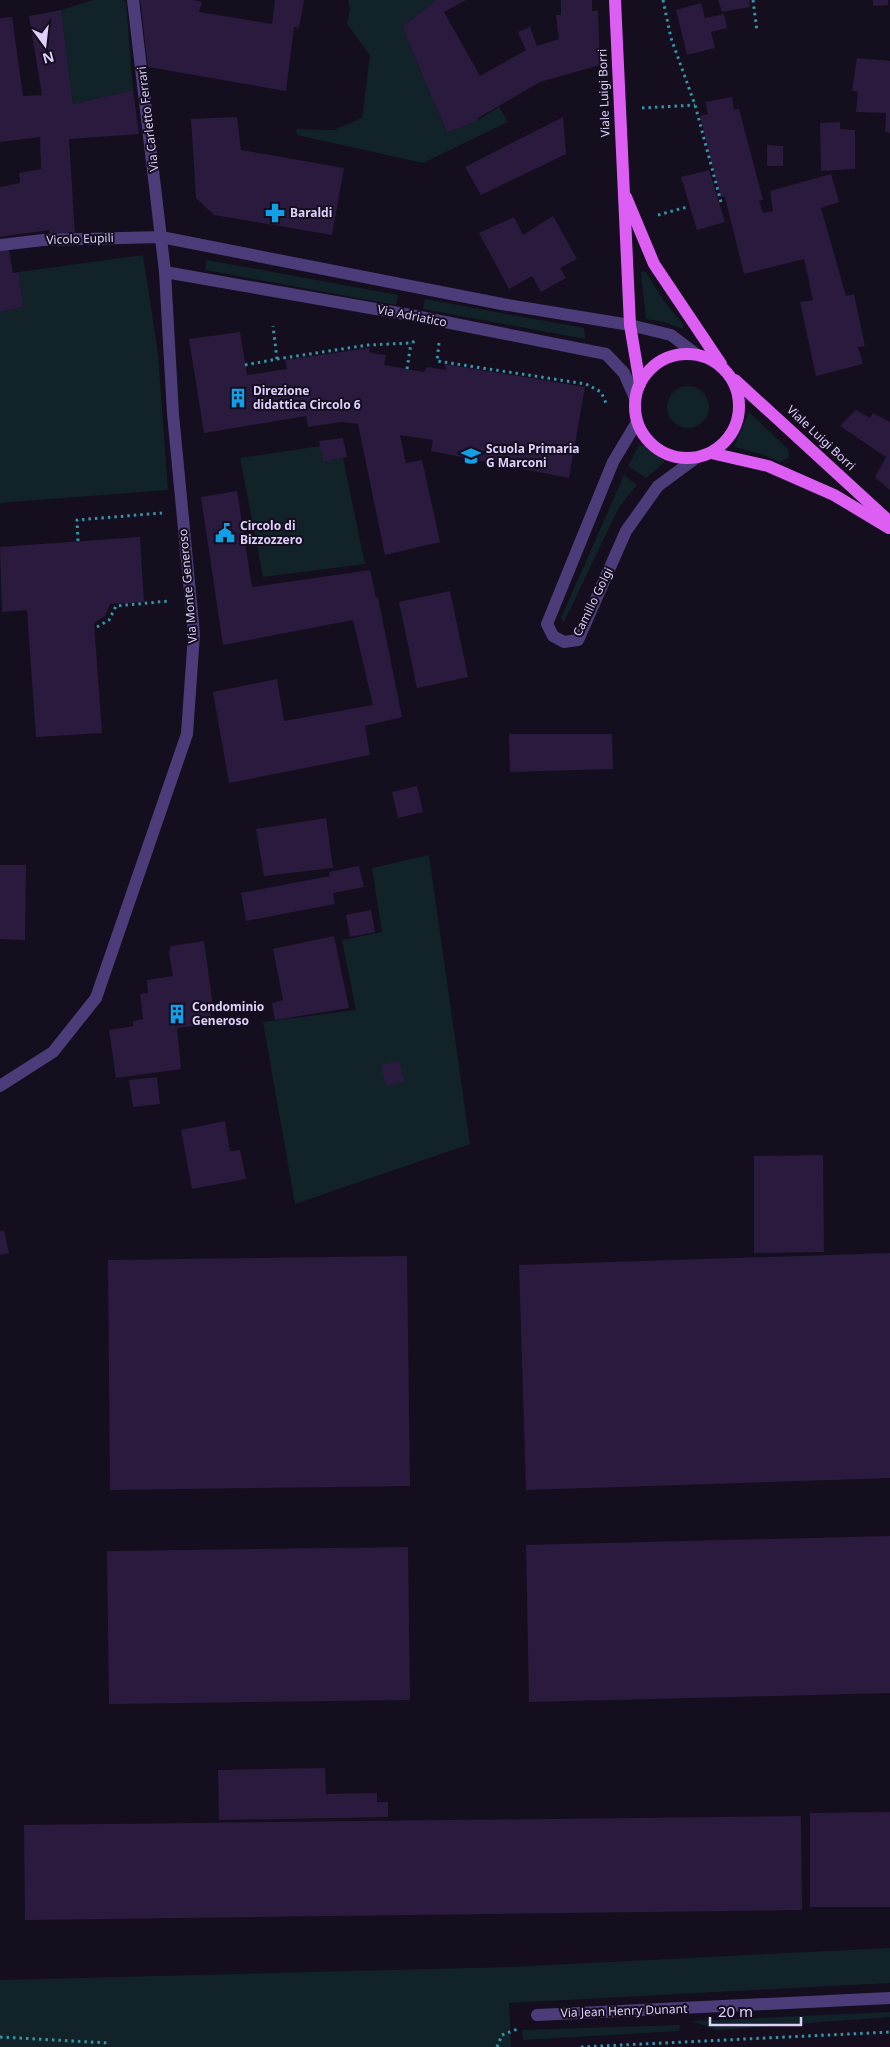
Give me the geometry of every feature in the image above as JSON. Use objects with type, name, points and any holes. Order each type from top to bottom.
[{"type":"main road","name":"Viale Luigi Borri","points":[[615,0],[622,186],[630,325],[640,384]]},
{"type":"main road","name":"Viale Luigi Borri","points":[[622,186],[654,264],[727,373],[890,522]]},
{"type":"main road","points":[[696,354],[711,359],[727,373],[738,393],[740,410],[735,428],[725,442],[711,453],[696,458],[678,458],[661,452],[648,440],[636,422],[635,398],[640,384],[653,366],[674,355],[696,354]]},
{"type":"main road","points":[[711,453],[768,466],[834,495],[890,529]]},
{"type":"street","name":"Via Carletto Ferrari","points":[[133,0],[161,237]]},
{"type":"street","name":"Vicolo Eupili","points":[[0,245],[43,240],[161,237]]},
{"type":"street","name":"Via Monte Generoso","points":[[0,1086],[52,1052],[96,998],[187,734],[194,634],[173,414],[165,272],[161,237]]},
{"type":"street","points":[[161,237],[502,304],[630,325],[671,335],[696,354]]},
{"type":"street","name":"Via Adriatico","points":[[165,272],[410,315],[606,354],[624,373],[635,398]]},
{"type":"street","name":"Camillo Golgi","points":[[636,422],[613,462],[547,624],[553,636],[564,642],[578,640],[626,531],[658,486],[696,458]]},
{"type":"street","name":"Via Jean Henry Dunant","points":[[537,2015],[890,1998]]},
{"type":"path","points":[[664,0],[671,38],[695,105],[720,202]]},
{"type":"path","points":[[752,0],[757,31]]},
{"type":"path","points":[[619,109],[695,105]]},
{"type":"path","points":[[636,224],[653,216],[686,207]]},
{"type":"path","points":[[273,326],[277,359]]},
{"type":"path","points":[[245,365],[368,345],[411,343],[423,337]]},
{"type":"path","points":[[431,339],[439,340],[437,360],[586,384],[601,392],[606,403]]},
{"type":"path","points":[[406,369],[410,349]]},
{"type":"path","points":[[78,542],[77,520],[163,513]]},
{"type":"path","points":[[97,627],[110,620],[116,606],[164,602]]},
{"type":"path","points":[[497,2047],[502,2035],[520,2028]]},
{"type":"path","points":[[581,2047],[890,2032]]},
{"type":"path","points":[[0,2037],[109,2043]]},
{"type":"green space","points":[[93,0],[122,0],[126,2],[133,90],[73,104],[61,10]]},
{"type":"green space","points":[[348,0],[436,0],[402,27],[447,133],[478,120],[499,107],[508,122],[423,163],[297,135],[296,129],[334,130],[362,118],[370,55],[347,24],[350,9]]},
{"type":"green space","points":[[143,255],[158,353],[168,490],[0,503],[0,312],[23,307],[19,272]]},
{"type":"green space","points":[[207,260],[398,295],[396,305],[205,270]]},
{"type":"green space","points":[[643,271],[646,272],[663,300],[683,324],[683,329],[664,322],[646,319],[641,273]]},
{"type":"green space","points":[[425,299],[584,328],[585,339],[423,309]]},
{"type":"green space","points":[[692,386],[700,389],[706,395],[709,407],[706,419],[700,425],[684,428],[676,425],[670,419],[667,403],[670,395],[676,389]]},
{"type":"green space","points":[[749,412],[788,449],[789,458],[780,462],[761,454],[734,447]]},
{"type":"green space","points":[[639,445],[643,445],[665,462],[646,478],[628,466]]},
{"type":"green space","points":[[320,446],[323,462],[343,458],[365,564],[263,577],[240,458]]},
{"type":"green space","points":[[624,475],[637,485],[619,507],[564,622],[561,618]]},
{"type":"green space","points":[[429,855],[470,1144],[295,1204],[263,1022],[356,1010],[342,940],[382,932],[372,868]]},
{"type":"green space","points":[[890,1948],[890,1983],[509,2003],[511,2047],[0,2047],[0,1980],[507,1967]]},
{"type":"green space","points":[[890,2012],[890,2017],[717,2030],[691,2021]]},
{"type":"green space","points":[[680,2025],[679,2031],[523,2040],[522,2030]]},
{"type":"building","points":[[140,0],[193,0],[202,2],[199,12],[272,24],[275,0],[304,0],[299,28],[294,27],[286,91],[148,67]]},
{"type":"building","points":[[436,0],[466,0],[444,12],[480,76],[526,50],[518,32],[530,27],[537,46],[559,39],[556,15],[561,15],[561,0],[592,0],[592,11],[598,11],[600,65],[540,82],[478,118],[478,120],[447,133],[402,27]]},
{"type":"building","points":[[718,0],[749,0],[750,7],[722,12]]},
{"type":"building","points":[[873,0],[888,0],[888,5],[873,6]]},
{"type":"building","points":[[701,3],[705,18],[724,14],[727,28],[711,32],[715,48],[687,55],[676,10]]},
{"type":"building","points":[[61,10],[73,104],[133,90],[139,134],[69,139],[75,234],[50,236],[49,230],[0,237],[0,187],[20,183],[19,173],[41,169],[40,137],[0,142],[0,18],[12,17],[23,96],[42,95],[29,16]]},
{"type":"building","points":[[857,58],[890,61],[890,133],[885,132],[886,113],[856,112],[858,92],[852,91]]},
{"type":"building","points":[[732,97],[734,110],[739,109],[763,200],[759,201],[763,213],[773,211],[770,191],[831,174],[839,202],[821,208],[846,296],[854,294],[865,346],[858,347],[863,364],[816,376],[800,302],[813,300],[804,259],[744,274],[725,197],[721,197],[700,116],[708,114],[705,102]]},
{"type":"building","points":[[237,117],[241,150],[344,168],[332,235],[214,215],[196,198],[191,119]]},
{"type":"building","points":[[563,117],[566,154],[481,195],[465,167]]},
{"type":"building","points":[[840,122],[840,129],[855,130],[855,169],[821,171],[820,123]]},
{"type":"building","points":[[767,145],[783,146],[783,166],[767,166]]},
{"type":"building","points":[[709,170],[725,222],[697,230],[681,177]]},
{"type":"building","points":[[553,216],[577,259],[560,268],[566,278],[541,292],[532,276],[509,289],[479,233],[514,217],[523,235]]},
{"type":"building","points":[[9,249],[13,273],[19,272],[23,307],[0,312],[0,250]]},
{"type":"building","name":"Scuola Primaria G Marconi","points":[[240,332],[247,375],[287,369],[285,360],[369,348],[370,353],[386,355],[384,365],[424,372],[427,367],[446,370],[445,364],[585,387],[569,478],[431,451],[433,440],[400,435],[406,463],[422,460],[440,542],[385,555],[358,424],[341,422],[308,427],[306,416],[204,433],[189,339]]},
{"type":"building","points":[[856,410],[870,418],[873,413],[890,422],[890,490],[875,477],[886,457],[840,426]]},
{"type":"building","points":[[343,438],[347,457],[323,462],[319,441]]},
{"type":"building","points":[[237,491],[252,587],[370,570],[376,598],[378,597],[402,717],[365,726],[370,755],[229,783],[213,692],[277,679],[284,721],[373,705],[353,620],[223,645],[201,497]]},
{"type":"building","points":[[140,537],[144,602],[110,604],[105,616],[94,623],[102,733],[36,737],[27,610],[2,612],[0,547]]},
{"type":"building","points":[[450,591],[468,677],[417,688],[399,602]]},
{"type":"building","points":[[509,734],[612,734],[613,769],[510,772]]},
{"type":"building","points":[[417,786],[423,812],[398,818],[392,792]]},
{"type":"building","points":[[326,818],[333,868],[264,876],[256,829]]},
{"type":"building","points":[[0,865],[26,865],[25,940],[0,939]]},
{"type":"building","points":[[359,866],[364,887],[333,893],[335,904],[246,921],[241,893],[330,876],[329,872]]},
{"type":"building","points":[[371,910],[375,932],[350,937],[346,915]]},
{"type":"building","points":[[334,936],[349,1008],[275,1020],[272,1003],[283,1000],[273,949]]},
{"type":"building","name":"Condominio Generoso","points":[[204,941],[213,1007],[210,1008],[212,1024],[177,1028],[181,1069],[116,1078],[109,1030],[133,1026],[133,1021],[143,1019],[140,994],[148,993],[147,980],[173,976],[169,953],[171,946]]},
{"type":"building","points":[[399,1061],[404,1082],[386,1086],[381,1065]]},
{"type":"building","points":[[157,1077],[160,1104],[133,1107],[129,1080]]},
{"type":"building","points":[[225,1121],[230,1151],[240,1150],[246,1179],[192,1189],[181,1130]]},
{"type":"building","points":[[823,1155],[824,1252],[754,1253],[754,1156]]},
{"type":"building","points":[[4,1230],[9,1253],[0,1255],[0,1231]]},
{"type":"building","points":[[890,1253],[890,1478],[526,1490],[519,1265]]},
{"type":"building","points":[[407,1256],[410,1486],[110,1490],[108,1260]]},
{"type":"building","points":[[890,1536],[890,1693],[529,1702],[526,1545]]},
{"type":"building","points":[[408,1547],[410,1700],[109,1704],[107,1551]]},
{"type":"building","points":[[325,1768],[326,1794],[377,1793],[377,1802],[388,1802],[388,1817],[219,1820],[218,1770]]},
{"type":"building","points":[[890,1812],[890,1907],[810,1907],[810,1813]]},
{"type":"building","points":[[801,1816],[802,1910],[25,1920],[24,1825]]},
{"type":"place","name":"Baraldi","points":[[275,213]]},
{"type":"place","name":"Direzione didattica Circolo 6","points":[[238,398]]},
{"type":"place","name":"Scuola Primaria G Marconi","points":[[471,456]]},
{"type":"place","name":"Circolo di Bizzozzero","points":[[225,533]]},
{"type":"place","name":"Condominio Generoso","points":[[177,1014]]}]
